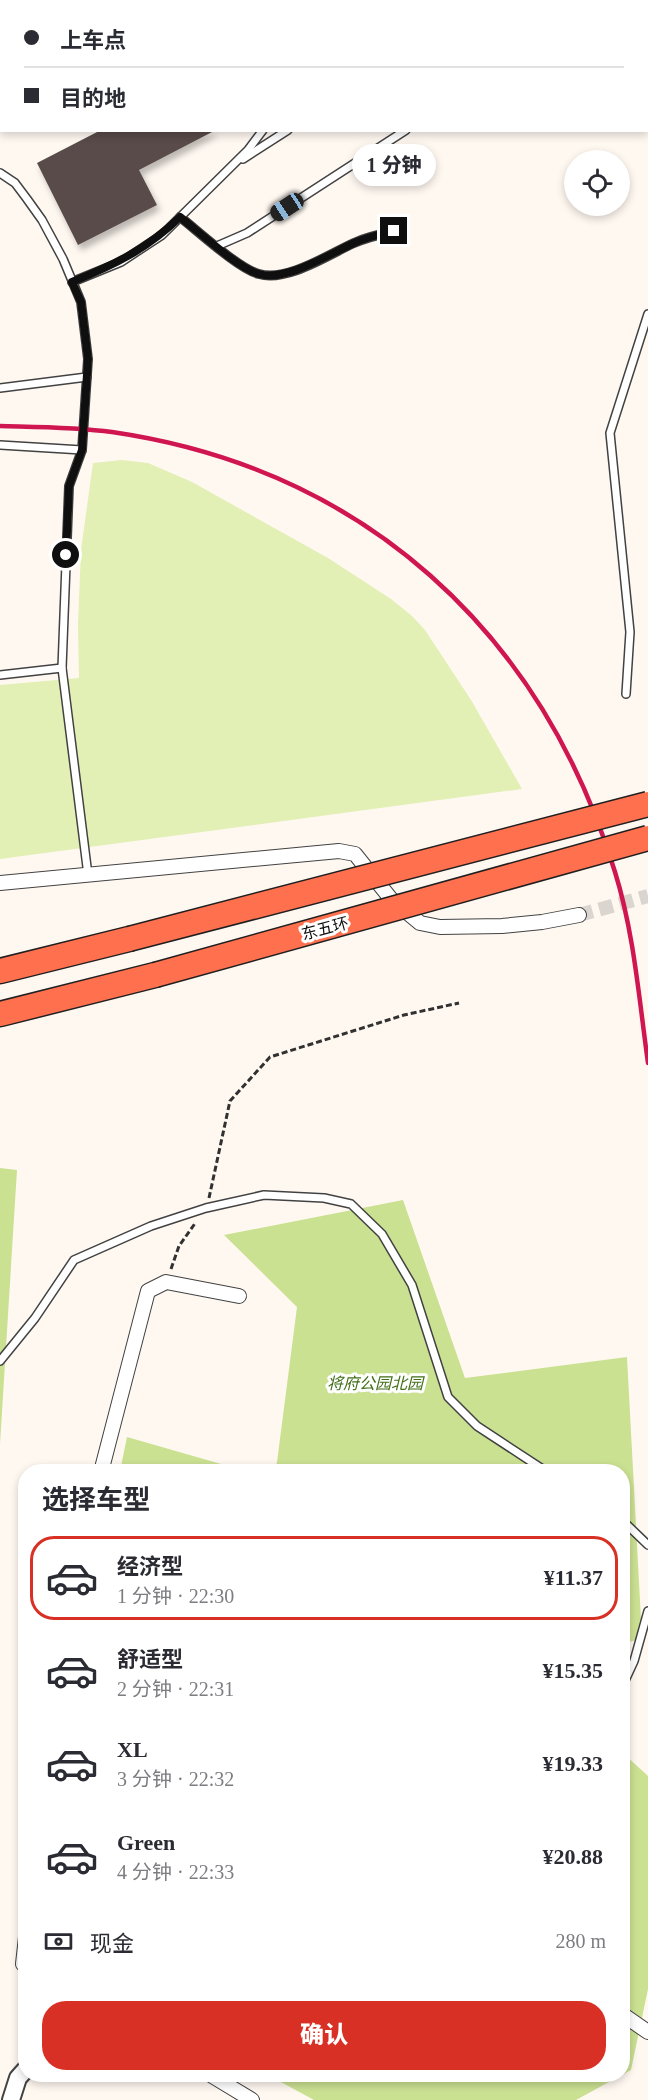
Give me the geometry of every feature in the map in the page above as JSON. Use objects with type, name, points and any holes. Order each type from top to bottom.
[{"type":"highway","points":[[0,971],[648,804]]},
{"type":"highway","name":"东五环","points":[[0,1014],[155,975],[648,838]]},
{"type":"street","points":[[0,883],[339,851],[355,854],[391,899],[420,923],[440,927],[502,926],[579,915]]},
{"type":"street","points":[[103,1464],[148,1291],[166,1282],[239,1296]]},
{"type":"street","points":[[630,2020],[648,2032]]},
{"type":"street","points":[[11,2100],[18,2078]]},
{"type":"street","points":[[222,2082],[252,2100]]},
{"type":"lane","points":[[72,282],[121,262],[162,235],[231,167],[261,132]]},
{"type":"lane","points":[[231,167],[285,132]]},
{"type":"lane","points":[[217,246],[248,233],[403,132]]},
{"type":"lane","points":[[0,173],[15,183],[42,220],[63,259],[81,302],[88,359],[82,450],[69,486],[62,668],[88,875]]},
{"type":"lane","points":[[180,217],[244,268],[259,275],[286,273],[357,242],[394,231]]},
{"type":"lane","points":[[626,694],[630,632],[610,433],[648,314]]},
{"type":"lane","points":[[0,388],[87,377]]},
{"type":"lane","points":[[0,445],[82,450]]},
{"type":"lane","points":[[0,675],[62,668]]},
{"type":"lane","points":[[0,1361],[35,1318],[74,1260],[151,1226],[206,1209],[264,1195],[324,1198],[351,1204],[382,1234],[412,1285],[448,1397],[477,1426],[535,1464]]},
{"type":"lane","points":[[630,1528],[648,1545]]},
{"type":"lane","points":[[630,1670],[648,1611]]},
{"type":"path","points":[[166,1282],[179,1246],[206,1209],[230,1101],[270,1057],[404,1015],[459,1003]]},
{"type":"green space","points":[[122,460],[148,463],[192,482],[328,558],[391,599],[412,616],[425,630],[471,700],[522,789],[0,859],[0,685],[79,678],[78,625],[81,550],[93,463]]},
{"type":"green space","points":[[0,1168],[17,1170],[0,1444]]},
{"type":"green space","name":"将府公园北园","points":[[403,1200],[465,1378],[627,1357],[642,1638],[630,1642],[630,1464],[276,1464],[297,1307],[224,1235]]},
{"type":"green space","points":[[127,1437],[221,1464],[121,1464]]},
{"type":"green space","points":[[630,1759],[648,1776],[648,1989],[631,2070]]},
{"type":"green space","points":[[281,2082],[609,2082],[576,2100],[314,2100]]},
{"type":"building","points":[[97,132],[212,132],[139,170],[157,205],[78,245],[37,163]]},
{"type":"tunnel","points":[[579,915],[648,896]]},
{"type":"railway","points":[[0,426],[112,432],[203,452],[286,482],[362,524],[430,576],[490,637],[541,707],[582,785],[622,895],[635,966],[648,1063]]},
{"type":"route","points":[[66,555],[69,486],[82,450],[88,359],[81,302],[72,282],[121,262],[162,235],[180,217],[244,268],[259,275],[286,273],[357,242],[394,231]]}]
